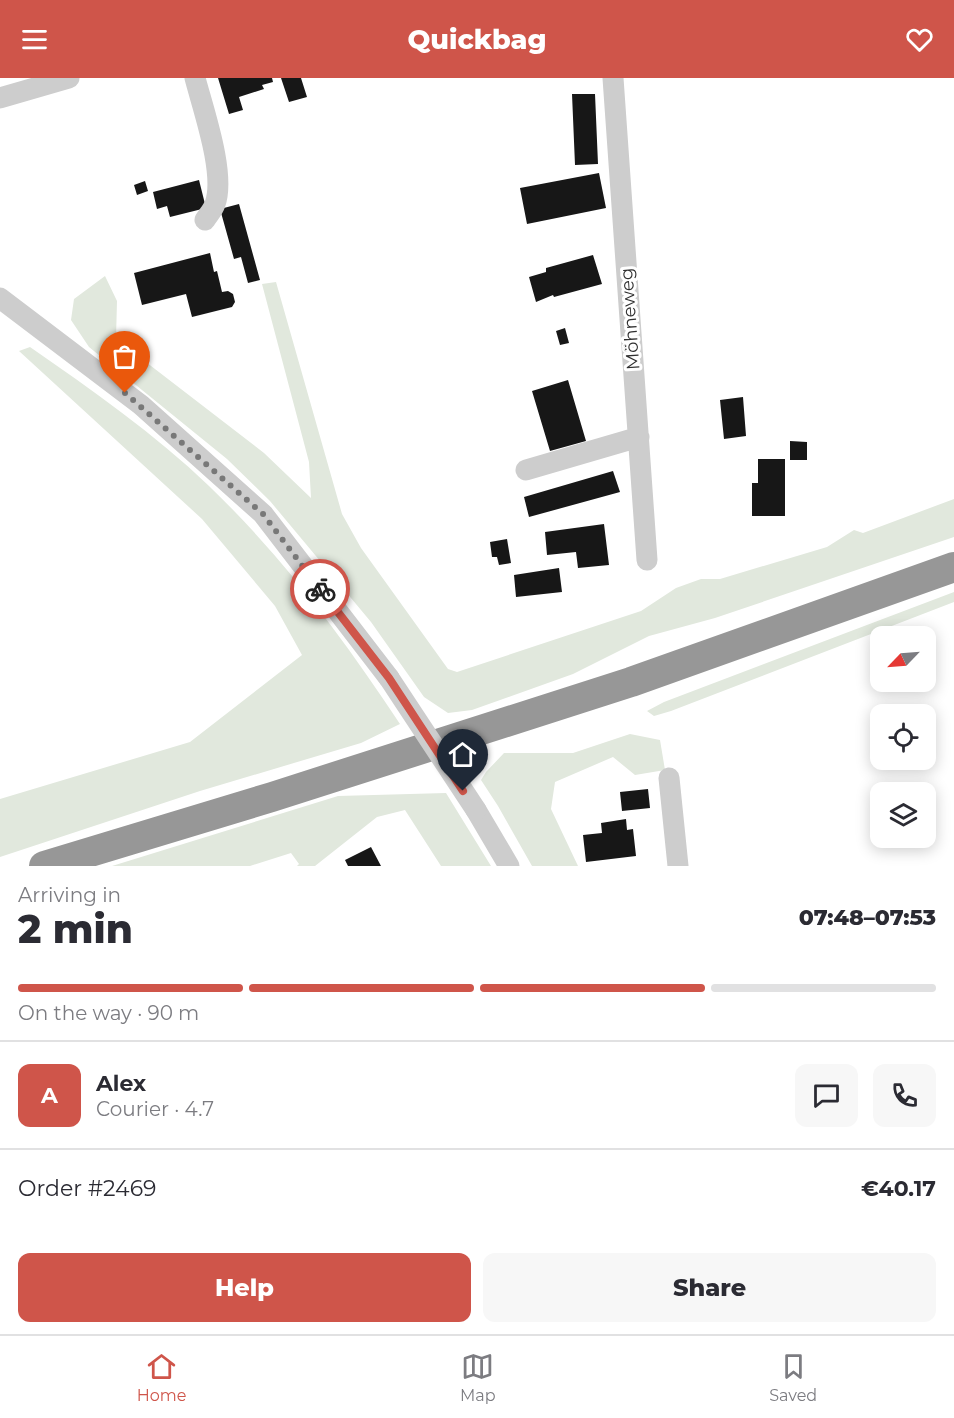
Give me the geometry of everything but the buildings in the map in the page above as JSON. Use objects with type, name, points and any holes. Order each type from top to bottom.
[{"type":"highway","points":[[44,866],[272,798],[631,682],[954,567]]},
{"type":"street","points":[[0,98],[69,78]]},
{"type":"street","points":[[195,78],[216,161],[218,185],[215,203],[205,220]]},
{"type":"street","name":"Möhneweg","points":[[614,78],[647,560]]},
{"type":"street","points":[[0,298],[141,405],[263,514],[389,678],[476,810],[509,866]]},
{"type":"street","points":[[526,470],[639,437]]},
{"type":"street","points":[[669,778],[678,866]]},
{"type":"shaded area","points":[[105,276],[117,301],[116,339],[264,453],[311,498],[309,462],[262,284],[276,282],[342,514],[361,548],[448,669],[457,672],[641,611],[676,588],[701,579],[720,579],[827,547],[854,530],[863,533],[954,499],[954,537],[715,618],[649,636],[573,674],[472,710],[448,713],[424,697],[371,622],[270,501],[227,459],[89,347],[71,320],[74,299]]},
{"type":"shaded area","points":[[30,347],[145,431],[188,467],[236,513],[311,600],[357,661],[400,724],[361,743],[200,791],[0,857],[0,799],[190,742],[302,655],[275,606],[202,519],[19,351]]},
{"type":"shaded area","points":[[954,592],[954,602],[892,626],[870,626],[870,634],[671,711],[654,716],[647,711],[664,702]]},
{"type":"shaded area","points":[[630,734],[660,740],[665,770],[635,775],[613,757],[555,782],[551,809],[578,866],[532,866],[481,780],[486,772],[504,753],[573,753]]},
{"type":"shaded area","points":[[446,793],[491,866],[441,866],[405,810],[377,817],[315,866],[297,866],[299,864],[291,853],[250,866],[112,866],[338,796]]},
{"type":"way so far","points":[[125,393],[263,514],[320,589]]},
{"type":"route","points":[[320,589],[389,678],[463,791]]}]
